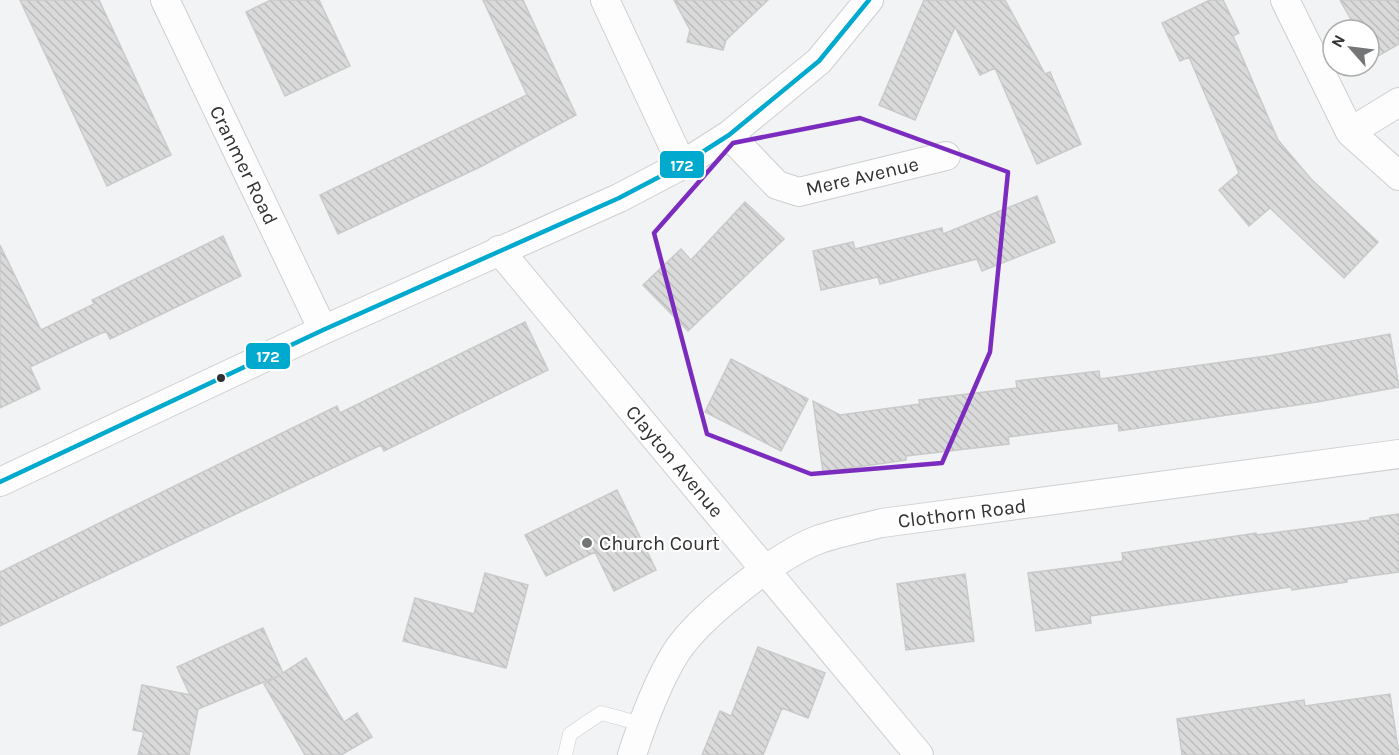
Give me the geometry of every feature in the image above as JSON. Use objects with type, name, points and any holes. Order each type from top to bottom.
[{"type":"street","name":"Cranmer Road","points":[[165,0],[323,330]]},
{"type":"street","points":[[605,0],[682,165]]},
{"type":"street","points":[[0,482],[323,330],[619,198],[682,165],[729,135],[819,61],[869,0]]},
{"type":"street","points":[[1285,0],[1350,132],[1399,176]]},
{"type":"street","points":[[1350,132],[1399,102]]},
{"type":"street","name":"Mere Avenue","points":[[729,135],[777,185],[799,192],[946,156]]},
{"type":"street","name":"Clayton Avenue","points":[[499,250],[920,755]]},
{"type":"street","name":"Clothorn Road","points":[[632,755],[642,724],[675,653],[696,627],[766,569],[819,539],[882,523],[1399,454]]},
{"type":"lane","points":[[565,755],[570,734],[601,713],[642,724]]},
{"type":"highlighted area","points":[[860,118],[1008,172],[990,352],[942,463],[811,474],[707,434],[654,233],[733,143]]},
{"type":"building","points":[[20,0],[99,0],[171,155],[107,186]]},
{"type":"building","points":[[271,0],[319,0],[350,66],[285,96],[246,12]]},
{"type":"building","points":[[483,0],[523,0],[576,115],[482,166],[338,234],[320,195],[527,95]]},
{"type":"building","points":[[674,0],[768,0],[726,40],[723,50],[687,42],[690,30]]},
{"type":"building","points":[[924,0],[1005,0],[1045,74],[1050,72],[1081,144],[1037,164],[995,68],[980,75],[955,27],[915,120],[879,105]]},
{"type":"building","points":[[1210,0],[1223,0],[1239,33],[1233,36],[1278,140],[1311,179],[1378,242],[1344,278],[1270,208],[1249,226],[1219,190],[1239,173],[1189,57],[1180,61],[1162,23]]},
{"type":"building","points":[[1340,0],[1399,0],[1399,44],[1381,54],[1381,18],[1350,18]]},
{"type":"building","points":[[1037,196],[1055,242],[982,271],[977,259],[880,284],[878,277],[821,290],[813,251],[853,242],[855,249],[942,228],[943,234]]},
{"type":"building","points":[[745,202],[784,239],[688,331],[643,285],[681,249],[691,260]]},
{"type":"building","points":[[223,236],[241,276],[110,339],[106,331],[30,367],[40,389],[0,408],[0,245],[41,330],[94,304],[92,300]]},
{"type":"building","points":[[525,322],[548,370],[384,451],[381,445],[0,626],[0,572],[337,406],[340,413]]},
{"type":"building","points":[[1390,334],[1399,387],[1317,402],[1119,431],[1118,423],[1008,437],[1009,444],[906,456],[906,460],[823,472],[813,401],[840,415],[920,404],[919,400],[1017,388],[1016,381],[1099,371],[1100,379],[1273,355]]},
{"type":"building","points":[[731,359],[808,399],[781,451],[705,412]]},
{"type":"building","name":"Church Court","points":[[617,490],[656,570],[614,591],[595,552],[546,576],[525,535]]},
{"type":"building","points":[[1399,514],[1399,572],[1292,590],[1291,587],[1090,616],[1091,623],[1036,631],[1028,573],[1123,561],[1122,553],[1256,533],[1256,535],[1370,520],[1370,518]]},
{"type":"building","points":[[485,573],[528,585],[506,668],[403,641],[415,598],[474,614]]},
{"type":"building","points":[[965,574],[974,641],[906,650],[897,584]]},
{"type":"building","points":[[263,628],[283,673],[306,658],[344,722],[357,713],[372,737],[341,755],[305,755],[264,684],[278,676],[198,709],[189,755],[138,755],[144,732],[133,730],[142,685],[190,695],[177,667]]},
{"type":"building","points":[[758,647],[825,673],[808,718],[782,708],[763,755],[702,755],[720,711],[731,716]]},
{"type":"building","points":[[1390,694],[1399,755],[1182,755],[1177,719],[1304,700],[1305,706]]},
{"type":"transit line","name":"172","points":[[0,482],[323,330],[619,198],[682,165],[729,135],[819,61],[869,0]]},
{"type":"place","name":"Church Court","points":[[587,543]]}]
